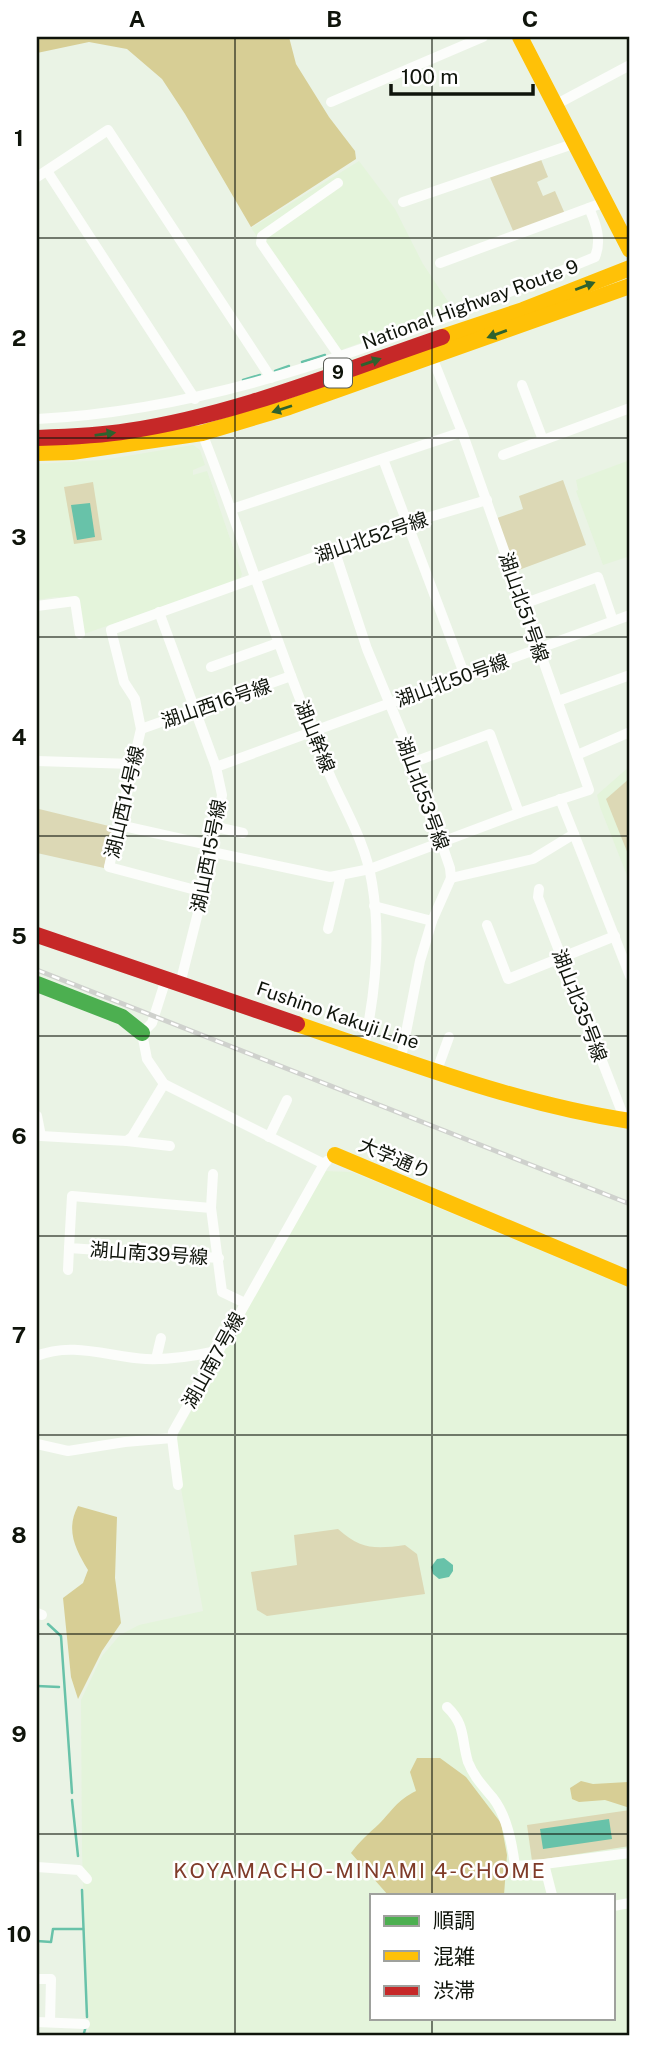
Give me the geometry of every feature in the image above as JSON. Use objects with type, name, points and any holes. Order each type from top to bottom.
[{"type":"main road","points":[[520,37],[628,242]]},
{"type":"main road","name":"National Highway Route 9","points":[[37,438],[92,436],[192,419],[237,407],[523,310],[630,268]]},
{"type":"main road","name":"National Highway Route 9","points":[[37,453],[72,452],[202,433],[345,370],[432,357],[630,286]]},
{"type":"main road","name":"Fushino Kakuji Line","points":[[37,935],[552,1108],[628,1120]]},
{"type":"main road","points":[[37,984],[122,1017],[142,1033]]},
{"type":"main road","name":"大学通り","points":[[329,1159],[630,1279]]},
{"type":"street","points":[[331,102],[483,37]]},
{"type":"street","points":[[555,104],[630,65]]},
{"type":"street","points":[[37,177],[107,130],[271,378]]},
{"type":"street","points":[[403,202],[576,144]]},
{"type":"street","points":[[47,171],[195,398]]},
{"type":"street","points":[[338,183],[262,236],[261,243],[345,370]]},
{"type":"street","points":[[440,263],[605,202]]},
{"type":"street","points":[[37,419],[120,412],[195,398],[271,378],[345,370],[479,305],[595,257],[599,241],[589,208]]},
{"type":"street","name":"湖山北51号線","points":[[119,825],[330,877],[370,869],[519,813],[589,790],[462,432],[432,357]]},
{"type":"street","points":[[522,385],[543,440]]},
{"type":"street","points":[[503,455],[630,408]]},
{"type":"street","points":[[232,509],[462,432]]},
{"type":"street","name":"湖山幹線","points":[[202,433],[232,509],[278,643],[332,781],[363,844],[370,869],[376,935],[372,1007],[364,1046]]},
{"type":"street","points":[[383,459],[465,676]]},
{"type":"street","name":"湖山北52号線","points":[[256,577],[406,524],[486,500]]},
{"type":"street","name":"湖山北53号線","points":[[334,549],[367,649],[414,762],[451,878]]},
{"type":"street","name":"湖山西14号線","points":[[203,892],[109,867],[141,729],[135,699],[124,682],[111,630],[256,577]]},
{"type":"street","points":[[523,604],[598,577],[613,621]]},
{"type":"street","points":[[37,606],[75,601],[80,634]]},
{"type":"street","name":"湖山西15号線","points":[[142,1033],[152,1023],[173,981],[203,892],[222,795],[216,767],[193,711],[159,612]]},
{"type":"street","name":"湖山北50号線","points":[[216,767],[630,615]]},
{"type":"street","points":[[211,667],[278,643]]},
{"type":"street","points":[[558,701],[630,675]]},
{"type":"street","name":"湖山西16号線","points":[[141,729],[291,676]]},
{"type":"street","points":[[577,755],[630,732]]},
{"type":"street","points":[[414,762],[491,734],[519,813]]},
{"type":"street","points":[[37,761],[133,764]]},
{"type":"street","points":[[560,799],[630,976]]},
{"type":"street","points":[[216,827],[243,833]]},
{"type":"street","points":[[401,1059],[420,961],[432,921],[451,878],[533,859],[574,834]]},
{"type":"street","points":[[328,929],[341,875]]},
{"type":"street","name":"湖山北35号線","points":[[539,889],[538,897],[628,1120]]},
{"type":"street","points":[[374,906],[432,921]]},
{"type":"street","points":[[487,925],[508,979],[615,936]]},
{"type":"street","points":[[127,1141],[164,1084],[147,1059],[142,1033]]},
{"type":"street","points":[[437,1070],[449,1037]]},
{"type":"street","name":"大学通り","points":[[164,1084],[269,1137],[329,1159]]},
{"type":"street","points":[[269,1137],[287,1100]]},
{"type":"street","points":[[37,1116],[41,1136],[170,1146]]},
{"type":"street","name":"湖山南7号線","points":[[172,1438],[217,1351],[329,1159]]},
{"type":"street","points":[[211,1208],[213,1174]]},
{"type":"street","name":"湖山南39号線","points":[[219,1258],[69,1248],[72,1196],[211,1208],[219,1258],[222,1292],[245,1303]]},
{"type":"street","points":[[68,1270],[69,1248]]},
{"type":"street","points":[[156,1359],[161,1338]]},
{"type":"street","points":[[37,1356],[72,1350],[156,1359],[217,1351]]},
{"type":"street","points":[[37,1444],[68,1451],[172,1438],[178,1485]]},
{"type":"street","points":[[447,1707],[458,1718],[468,1762],[480,1785],[494,1800],[506,1824],[515,1866],[630,1853]]},
{"type":"street","points":[[544,1864],[552,1894]]},
{"type":"street","points":[[37,1867],[79,1870],[87,1879]]},
{"type":"street","points":[[37,1979],[51,1979],[50,2022]]},
{"type":"street","points":[[37,2022],[85,2024]]},
{"type":"shaded area","points":[[37,37],[289,37],[296,64],[329,117],[355,151],[356,159],[251,227],[162,79],[127,49],[89,42],[37,53]]},
{"type":"shaded area","points":[[540,157],[548,177],[537,182],[543,196],[555,191],[565,214],[514,233],[489,175]]},
{"type":"shaded area","points":[[359,161],[395,209],[423,264],[453,309],[338,351],[251,228]]},
{"type":"shaded area","points":[[193,445],[200,450],[205,465],[193,470],[193,475],[207,471],[242,574],[240,579],[84,634],[76,598],[54,597],[37,600],[37,464],[103,460]]},
{"type":"shaded area","points":[[630,460],[630,556],[603,565],[576,491],[576,480]]},
{"type":"shaded area","points":[[563,480],[586,545],[516,571],[497,518],[523,509],[519,496]]},
{"type":"shaded area","points":[[93,482],[102,540],[74,544],[64,487]]},
{"type":"shaded area","points":[[90,503],[95,537],[77,540],[71,505]]},
{"type":"shaded area","points":[[630,766],[630,883],[597,795]]},
{"type":"shaded area","points":[[630,778],[630,859],[606,799]]},
{"type":"shaded area","points":[[39,809],[113,827],[104,868],[37,853]]},
{"type":"shaded area","points":[[323,1171],[352,1172],[630,1288],[630,2035],[89,2035],[82,1853],[81,1700],[102,1656],[120,1635],[139,1625],[203,1611],[173,1444]]},
{"type":"shaded area","points":[[78,1506],[117,1517],[115,1578],[121,1623],[102,1651],[78,1699],[71,1677],[63,1598],[83,1583],[88,1570],[76,1547],[72,1532]]},
{"type":"shaded area","points":[[338,1529],[354,1541],[369,1546],[405,1545],[417,1554],[425,1594],[267,1616],[257,1610],[251,1572],[297,1565],[294,1535]]},
{"type":"shaded area","points":[[444,1558],[453,1565],[453,1571],[449,1577],[439,1579],[433,1574],[431,1567],[437,1559]]},
{"type":"shaded area","points":[[417,1758],[440,1758],[466,1777],[501,1823],[507,1855],[504,1894],[387,1894],[351,1853],[399,1802],[416,1791],[410,1772]]},
{"type":"shaded area","points":[[630,1779],[630,1808],[605,1800],[579,1802],[572,1799],[570,1788],[581,1781],[593,1784],[628,1782]]},
{"type":"shaded area","points":[[630,1810],[630,1846],[532,1861],[527,1825]]},
{"type":"shaded area","points":[[609,1819],[612,1839],[543,1849],[540,1829]]},
{"type":"waterway","points":[[302,362],[325,355]]},
{"type":"waterway","points":[[275,371],[289,366]]},
{"type":"waterway","points":[[243,380],[260,375]]},
{"type":"waterway","points":[[48,1624],[61,1636],[72,1793]]},
{"type":"waterway","points":[[37,1686],[59,1687]]},
{"type":"waterway","points":[[72,1800],[78,1856]]},
{"type":"waterway","points":[[82,1890],[87,2017]]},
{"type":"waterway","points":[[37,1941],[51,1942],[53,1929],[83,1929]]},
{"type":"waterway","points":[[84,2033],[86,2026]]},
{"type":"railway","points":[[37,970],[630,1204]]},
{"type":"traffic: fast","points":[[37,984],[122,1017],[142,1033]]},
{"type":"traffic: slow","points":[[520,37],[630,250]]},
{"type":"traffic: slow","points":[[442,337],[523,310],[630,268]]},
{"type":"traffic: slow","points":[[37,453],[72,452],[202,433],[289,407],[630,286]]},
{"type":"traffic: slow","points":[[297,1024],[503,1093],[630,1121]]},
{"type":"traffic: slow","points":[[335,1155],[630,1279]]},
{"type":"traffic: jam","points":[[37,438],[117,433],[168,424],[287,391],[442,337]]},
{"type":"traffic: jam","points":[[37,935],[297,1024]]},
{"type":"district","name":"KOYAMACHO-MINAMI 4-CHOME","points":[[360,1871]]}]
